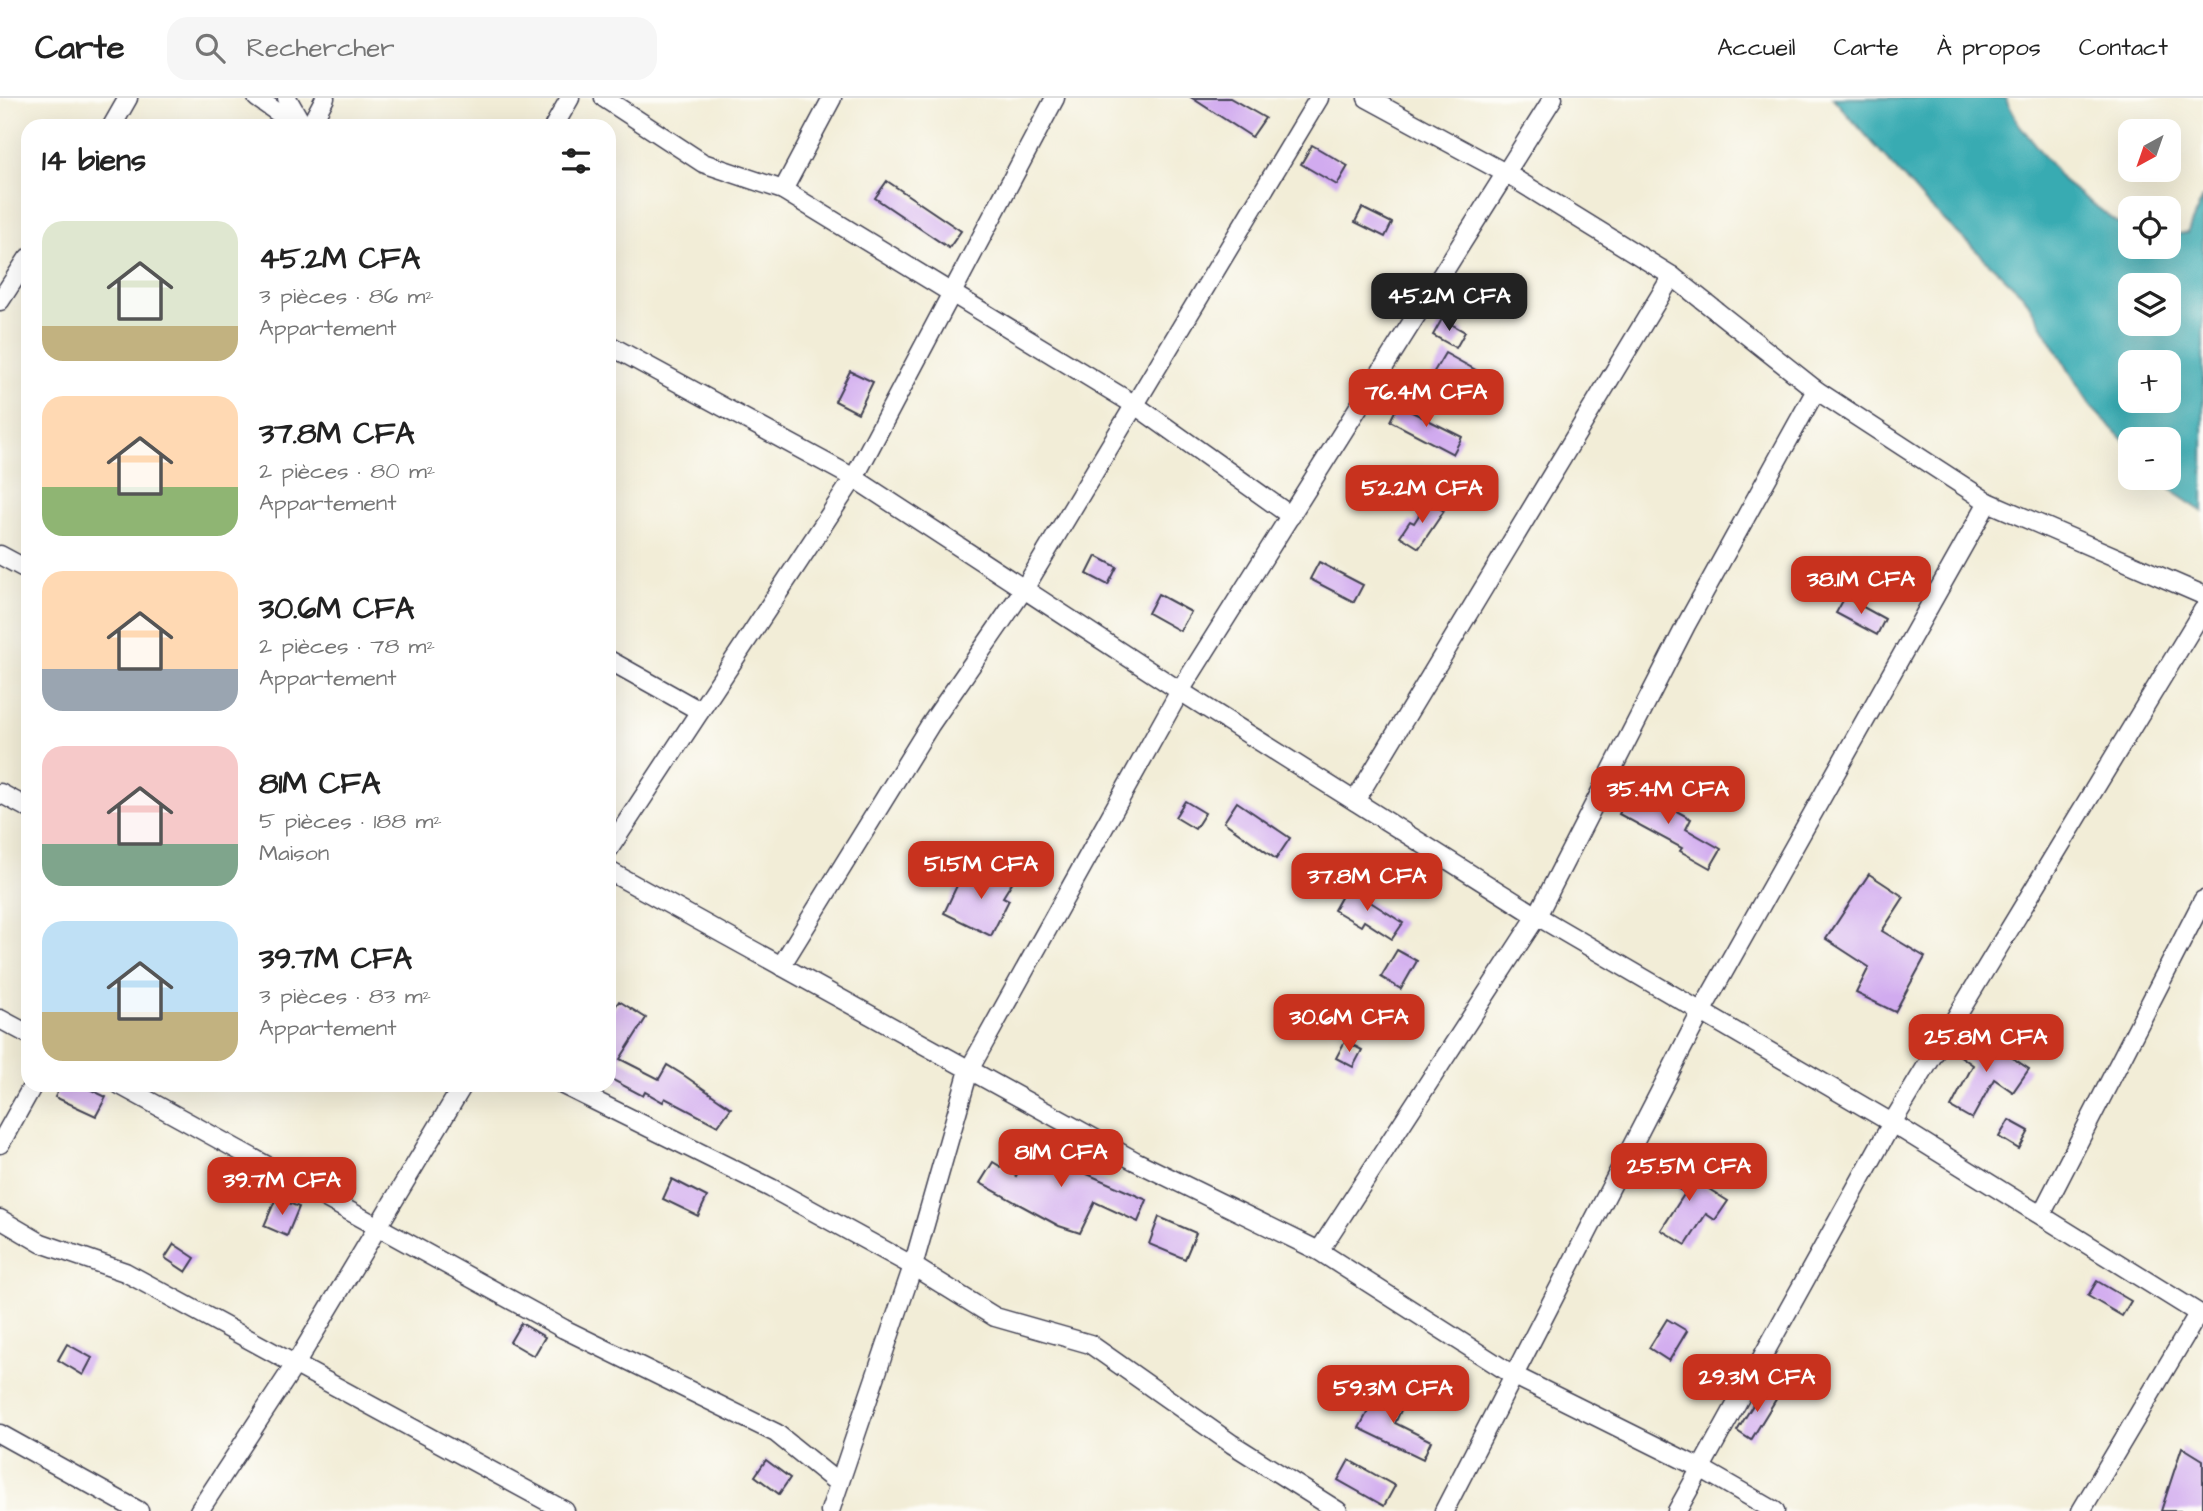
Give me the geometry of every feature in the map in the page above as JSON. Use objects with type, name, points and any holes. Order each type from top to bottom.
[{"type":"street","points":[[116,119],[128,98]]},
{"type":"street","points":[[257,98],[287,119]]},
{"type":"street","points":[[287,98],[299,119]]},
{"type":"street","points":[[314,119],[325,98]]},
{"type":"street","points":[[558,119],[570,98]]},
{"type":"street","points":[[604,98],[703,163],[783,190],[1135,405],[1290,516]]},
{"type":"street","points":[[783,190],[832,98]]},
{"type":"street","points":[[616,838],[854,478],[1055,98]]},
{"type":"street","points":[[781,966],[930,724],[1024,589],[1319,98]]},
{"type":"street","points":[[1367,98],[1507,174],[1672,276],[1816,390],[1989,502],[2203,595]]},
{"type":"street","points":[[830,1511],[913,1266],[969,1070],[1180,691],[1553,98]]},
{"type":"street","points":[[0,301],[21,269]]},
{"type":"street","points":[[1355,801],[1672,276]]},
{"type":"street","points":[[616,349],[854,478],[1180,691],[1537,916],[1892,1123],[2201,1315],[2081,1511]]},
{"type":"street","points":[[1319,1251],[1537,916],[1686,625],[1816,390]]},
{"type":"street","points":[[1444,1511],[1702,1013],[1989,502]]},
{"type":"street","points":[[0,555],[21,566]]},
{"type":"street","points":[[1677,1511],[1892,1123],[2203,610]]},
{"type":"street","points":[[616,664],[700,711]]},
{"type":"street","points":[[0,793],[21,804]]},
{"type":"street","points":[[616,875],[1135,1161],[1319,1251],[1513,1376],[1702,1469],[1775,1511]]},
{"type":"street","points":[[2041,1215],[2203,900]]},
{"type":"street","points":[[0,1019],[21,1030]]},
{"type":"street","points":[[0,1144],[29,1092]]},
{"type":"street","points":[[133,1092],[564,1329],[776,1433],[839,1484]]},
{"type":"street","points":[[199,1511],[296,1363],[459,1092]]},
{"type":"street","points":[[578,1092],[771,1188],[913,1266],[995,1317],[1090,1344],[1232,1444],[1338,1511]]},
{"type":"street","points":[[0,1219],[41,1243],[125,1272],[565,1511]]},
{"type":"street","points":[[0,1434],[139,1511]]},
{"type":"water","points":[[1833,98],[2005,98],[2019,124],[2065,183],[2118,223],[2118,259],[2181,259],[2181,234],[2187,233],[2203,197],[2203,512],[2172,490],[2181,490],[2181,427],[2118,427],[2118,435],[2091,407],[2024,296],[1924,201]]},
{"type":"building","points":[[1192,98],[1230,98],[1265,118],[1252,137]]},
{"type":"building","points":[[1312,145],[1348,166],[1337,185],[1301,164]]},
{"type":"building","points":[[887,181],[961,231],[949,248],[875,198]]},
{"type":"building","points":[[1362,208],[1392,223],[1385,237],[1355,222]]},
{"type":"building","points":[[1442,319],[1465,332],[1456,348],[1433,335]]},
{"type":"building","points":[[1445,353],[1490,378],[1475,405],[1429,380]]},
{"type":"building","points":[[850,371],[873,382],[858,413],[835,401]]},
{"type":"building","points":[[1398,405],[1462,437],[1453,454],[1390,421]]},
{"type":"building","points":[[1428,501],[1444,511],[1419,548],[1400,536],[1410,521],[1414,523]]},
{"type":"building","points":[[1096,556],[1117,567],[1108,585],[1087,574]]},
{"type":"building","points":[[1319,562],[1363,585],[1354,602],[1310,579]]},
{"type":"building","points":[[1158,594],[1191,612],[1180,631],[1148,613]]},
{"type":"building","points":[[1845,597],[1885,619],[1877,635],[1836,613]]},
{"type":"building","points":[[1633,787],[1691,819],[1686,829],[1721,849],[1710,868],[1680,851],[1682,848],[1619,814]]},
{"type":"building","points":[[1185,801],[1205,813],[1195,829],[1175,817]]},
{"type":"building","points":[[1237,802],[1290,838],[1276,859],[1224,822]]},
{"type":"building","points":[[996,864],[1016,876],[1003,897],[1009,900],[991,936],[944,913],[961,877],[982,887]]},
{"type":"building","points":[[1869,874],[1904,897],[1882,931],[1925,957],[1895,1012],[1856,993],[1869,967],[1826,939]]},
{"type":"building","points":[[1347,887],[1403,923],[1392,939],[1364,921],[1361,926],[1334,910]]},
{"type":"building","points":[[1397,950],[1417,961],[1401,989],[1381,977]]},
{"type":"building","points":[[619,1001],[646,1018],[620,1059],[659,1079],[667,1065],[685,1076],[731,1108],[718,1126],[665,1098],[663,1102],[645,1092],[643,1096],[616,1082],[616,1006]]},
{"type":"building","points":[[1974,1032],[2029,1069],[2013,1092],[1994,1079],[1972,1119],[1951,1107],[1973,1065],[1959,1055]]},
{"type":"building","points":[[1345,1041],[1362,1050],[1353,1067],[1336,1058]]},
{"type":"building","points":[[58,1092],[96,1092],[106,1097],[96,1116],[55,1097]]},
{"type":"building","points":[[2009,1120],[2029,1131],[2019,1149],[1999,1137]]},
{"type":"building","points":[[1034,1143],[1069,1160],[1071,1155],[1091,1166],[1087,1174],[1147,1200],[1138,1222],[1095,1202],[1080,1233],[1059,1226],[980,1183],[993,1162],[1016,1176]]},
{"type":"building","points":[[1673,1157],[1692,1169],[1688,1176],[1728,1201],[1715,1220],[1706,1214],[1686,1245],[1661,1230],[1685,1193],[1660,1178]]},
{"type":"building","points":[[672,1179],[707,1197],[698,1216],[663,1199]]},
{"type":"building","points":[[276,1198],[299,1207],[287,1236],[264,1226]]},
{"type":"building","points":[[1159,1217],[1196,1233],[1185,1259],[1149,1244]]},
{"type":"building","points":[[174,1244],[195,1258],[186,1272],[165,1258]]},
{"type":"building","points":[[2097,1281],[2131,1301],[2122,1316],[2088,1296]]},
{"type":"building","points":[[1667,1319],[1687,1331],[1669,1361],[1649,1348]]},
{"type":"building","points":[[521,1323],[545,1337],[534,1356],[510,1342]]},
{"type":"building","points":[[67,1344],[92,1358],[83,1375],[58,1360]]},
{"type":"building","points":[[1764,1387],[1778,1396],[1751,1440],[1737,1431]]},
{"type":"building","points":[[1380,1389],[1405,1402],[1395,1423],[1431,1441],[1423,1459],[1359,1428]]},
{"type":"building","points":[[2182,1447],[2203,1460],[2203,1511],[2161,1511]]},
{"type":"building","points":[[766,1460],[790,1478],[779,1494],[755,1476]]},
{"type":"building","points":[[1349,1460],[1395,1486],[1384,1506],[1338,1480]]}]
